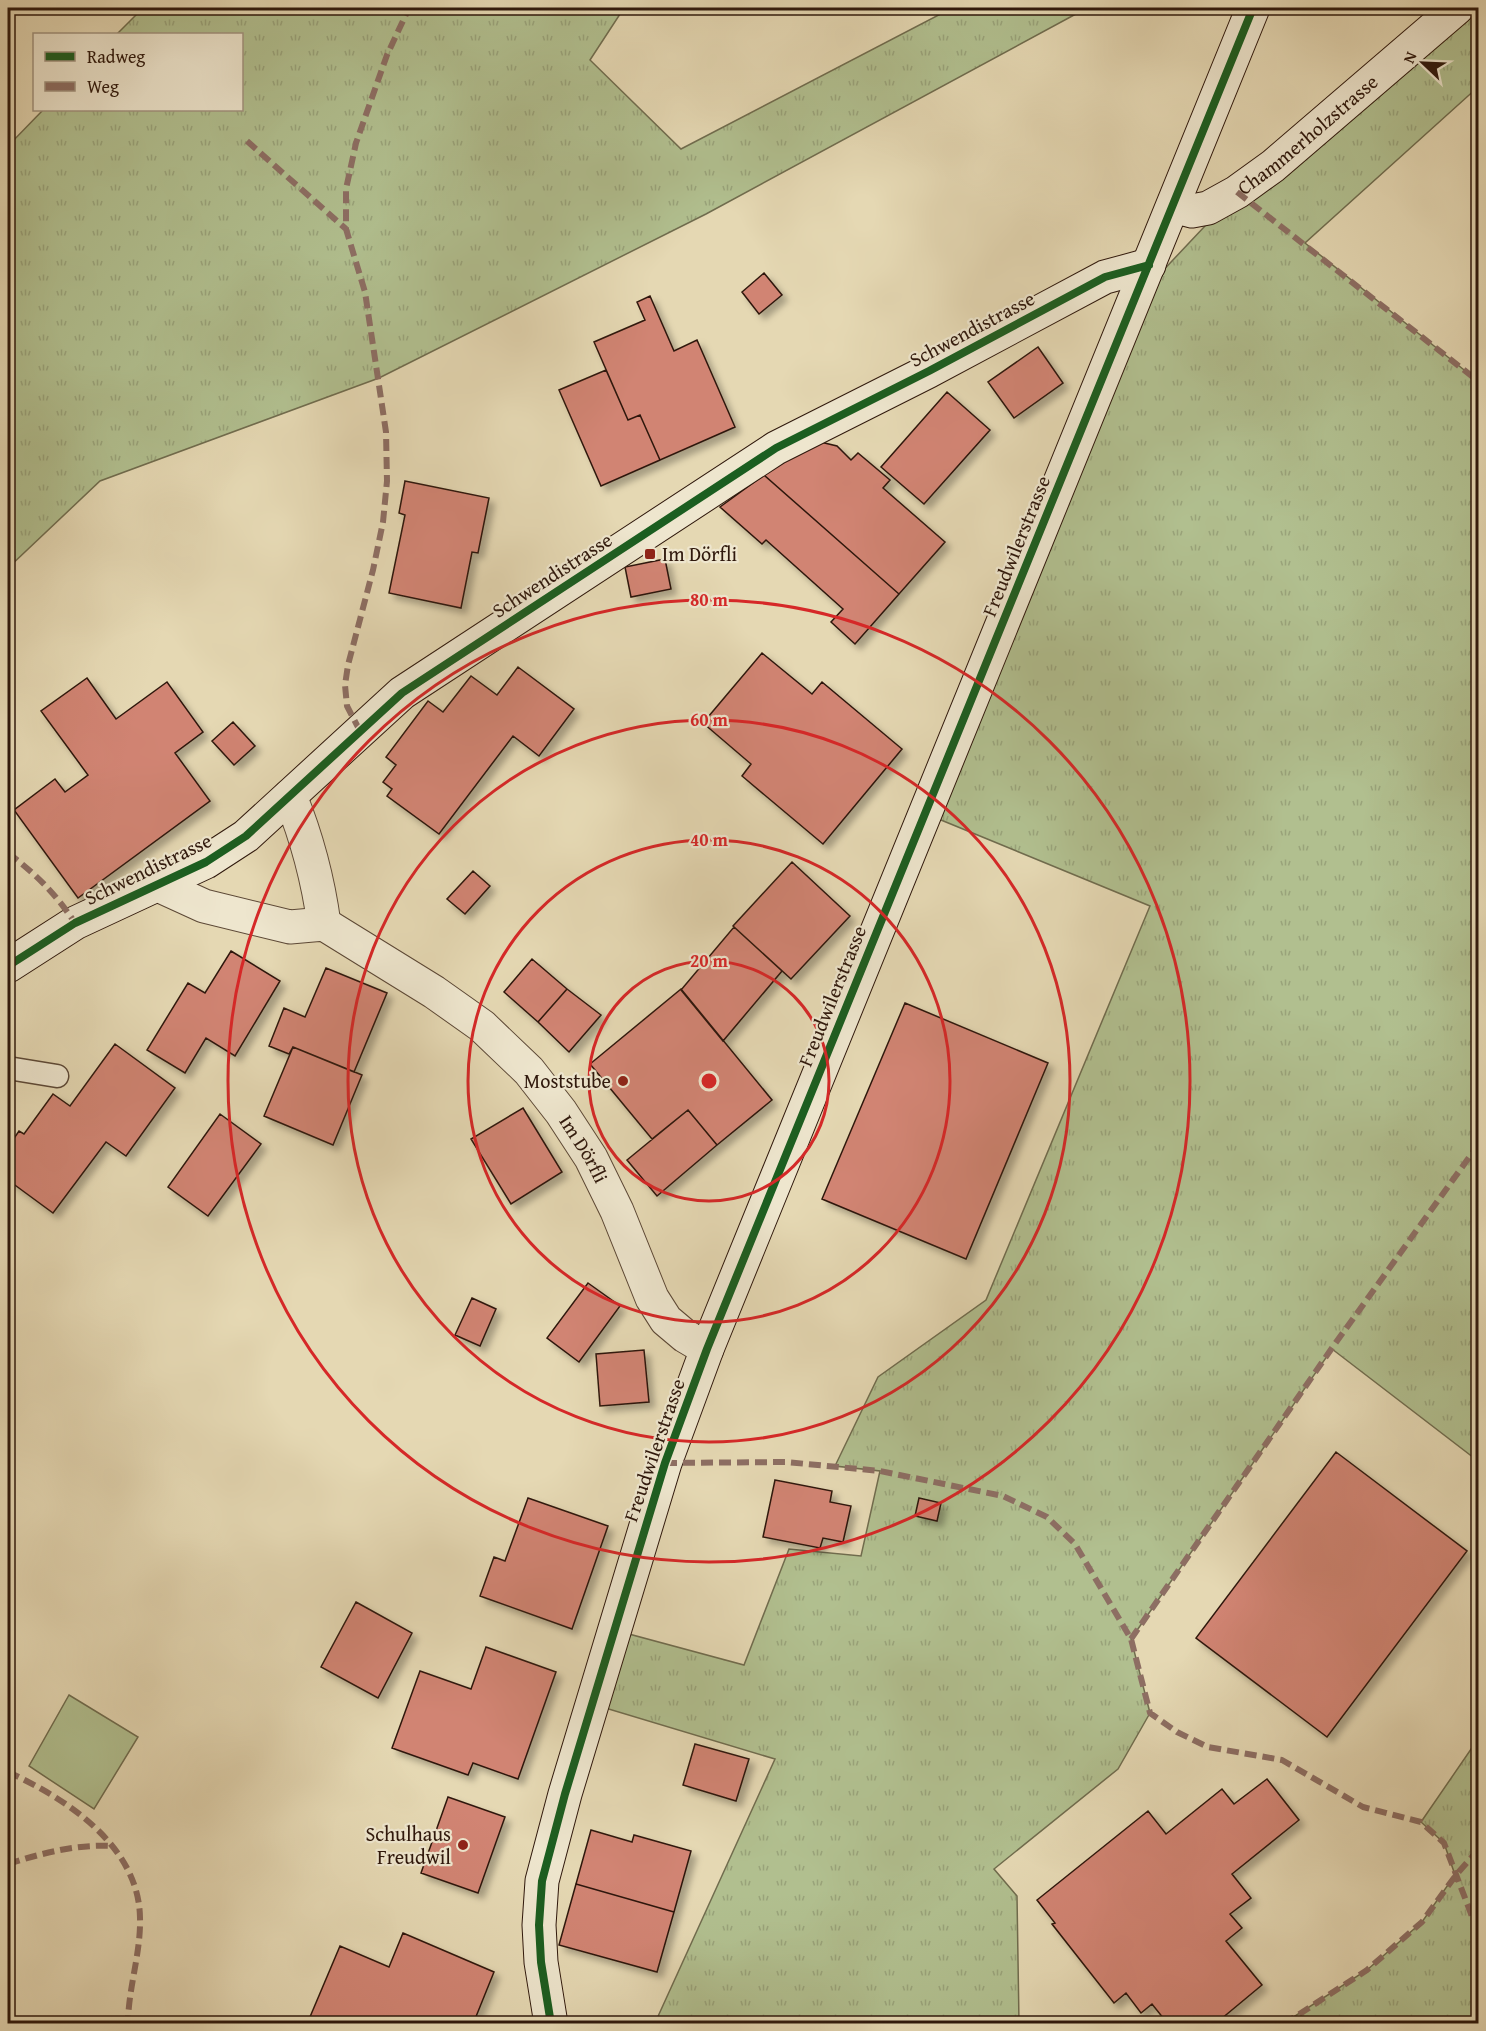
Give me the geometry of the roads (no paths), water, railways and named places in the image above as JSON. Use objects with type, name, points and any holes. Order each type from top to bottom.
[{"type":"street","name":"Freudwilerstrasse","points":[[551,2024],[539,1925],[542,1881],[562,1805],[665,1462],[706,1349],[1253,8]]},
{"type":"street","name":"Chammerholzstrasse","points":[[1173,206],[1192,211],[1208,208],[1237,192],[1273,166],[1457,8]]},
{"type":"street","name":"Schwendistrasse","points":[[8,966],[75,923],[206,862],[246,836],[402,693],[776,448],[929,371],[1105,278],[1149,265]]},
{"type":"street","points":[[158,885],[204,906],[290,927],[324,924],[319,883],[302,824],[290,796]]},
{"type":"street","name":"Im Dörfli","points":[[324,924],[434,992],[482,1026],[529,1071],[561,1112],[591,1158],[617,1211],[652,1298],[666,1320],[685,1336],[706,1349]]},
{"type":"lane","points":[[8,1068],[57,1076]]},
{"type":"place","name":"Im Dörfli","points":[[650,554]]},
{"type":"place","name":"Moststube","points":[[623,1081]]},
{"type":"place","name":"Schulhaus Freudwil","points":[[463,1845]]}]
